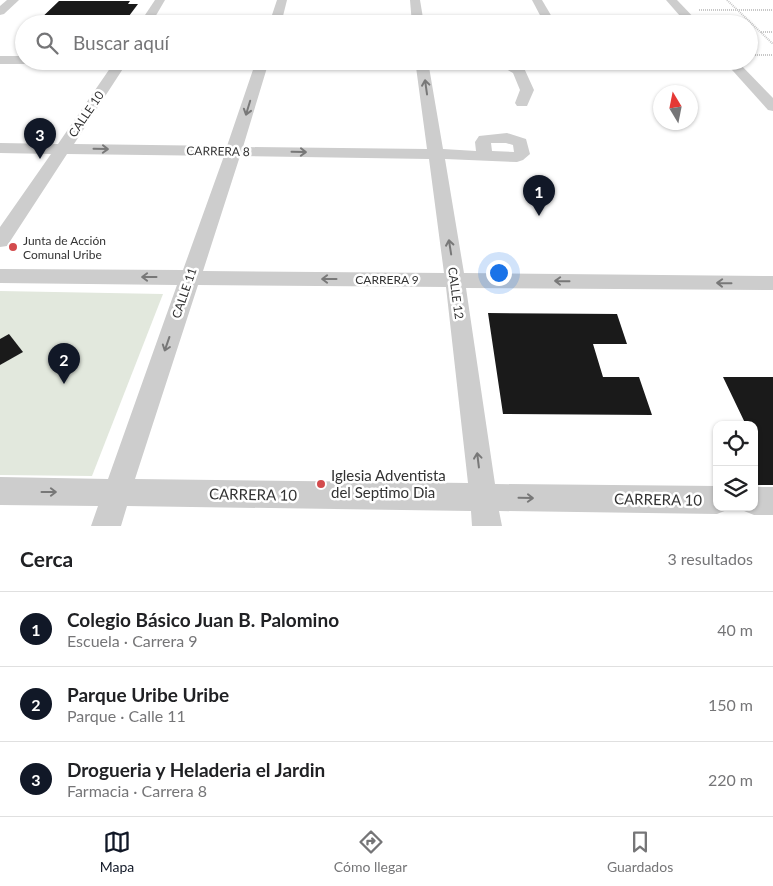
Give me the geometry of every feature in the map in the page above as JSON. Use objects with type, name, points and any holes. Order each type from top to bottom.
[{"type":"street","points":[[0,12],[14,0]]},
{"type":"street","points":[[151,15],[160,0]]},
{"type":"street","points":[[278,15],[282,0]]},
{"type":"street","points":[[415,0],[417,15]]},
{"type":"street","points":[[537,0],[545,15]]},
{"type":"street","points":[[671,0],[685,15]]},
{"type":"street","points":[[0,60],[15,60]]},
{"type":"street","name":"CALLE 10","points":[[0,241],[116,70]]},
{"type":"street","name":"CALLE 11","points":[[106,526],[189,278],[235,151],[260,70]]},
{"type":"street","name":"CALLE 12","points":[[423,70],[455,280],[487,526]]},
{"type":"street","points":[[518,70],[526,90],[522,103]]},
{"type":"street","points":[[739,70],[770,101]]},
{"type":"street","name":"CARRERA 8","points":[[0,148],[484,155]]},
{"type":"street","name":"CARRERA 9","points":[[0,276],[773,283]]},
{"type":"street","name":"CARRERA 10","points":[[0,492],[713,500]]},
{"type":"street","points":[[758,501],[773,501]]},
{"type":"path","points":[[727,0],[743,15]]},
{"type":"path","points":[[681,11],[773,10]]},
{"type":"path","points":[[760,32],[773,32]]},
{"type":"path","points":[[760,32],[773,44]]},
{"type":"path","points":[[758,55],[773,55]]},
{"type":"shaded area","points":[[0,291],[163,294],[92,476],[0,475]]},
{"type":"building","points":[[59,1],[130,1],[128,4],[138,4],[130,15],[44,15]]},
{"type":"building","points":[[488,313],[617,314],[627,344],[593,344],[603,377],[639,377],[652,415],[503,414]]},
{"type":"building","points":[[9,334],[23,352],[0,365],[0,339]]},
{"type":"building","points":[[723,377],[773,377],[773,485],[758,485],[758,421],[744,421]]},
{"type":"place","name":"Drogueria y Heladeria el Jardin","points":[[40,159]]},
{"type":"place","name":"Colegio Básico Juan B. Palomino","points":[[539,216]]},
{"type":"place","name":"Junta de Acción Comunal Uribe","points":[[13,247]]},
{"type":"place","name":"Parque Uribe Uribe","points":[[64,384]]},
{"type":"place","name":"Iglesia Adventista del Septimo Dia","points":[[321,484]]}]
